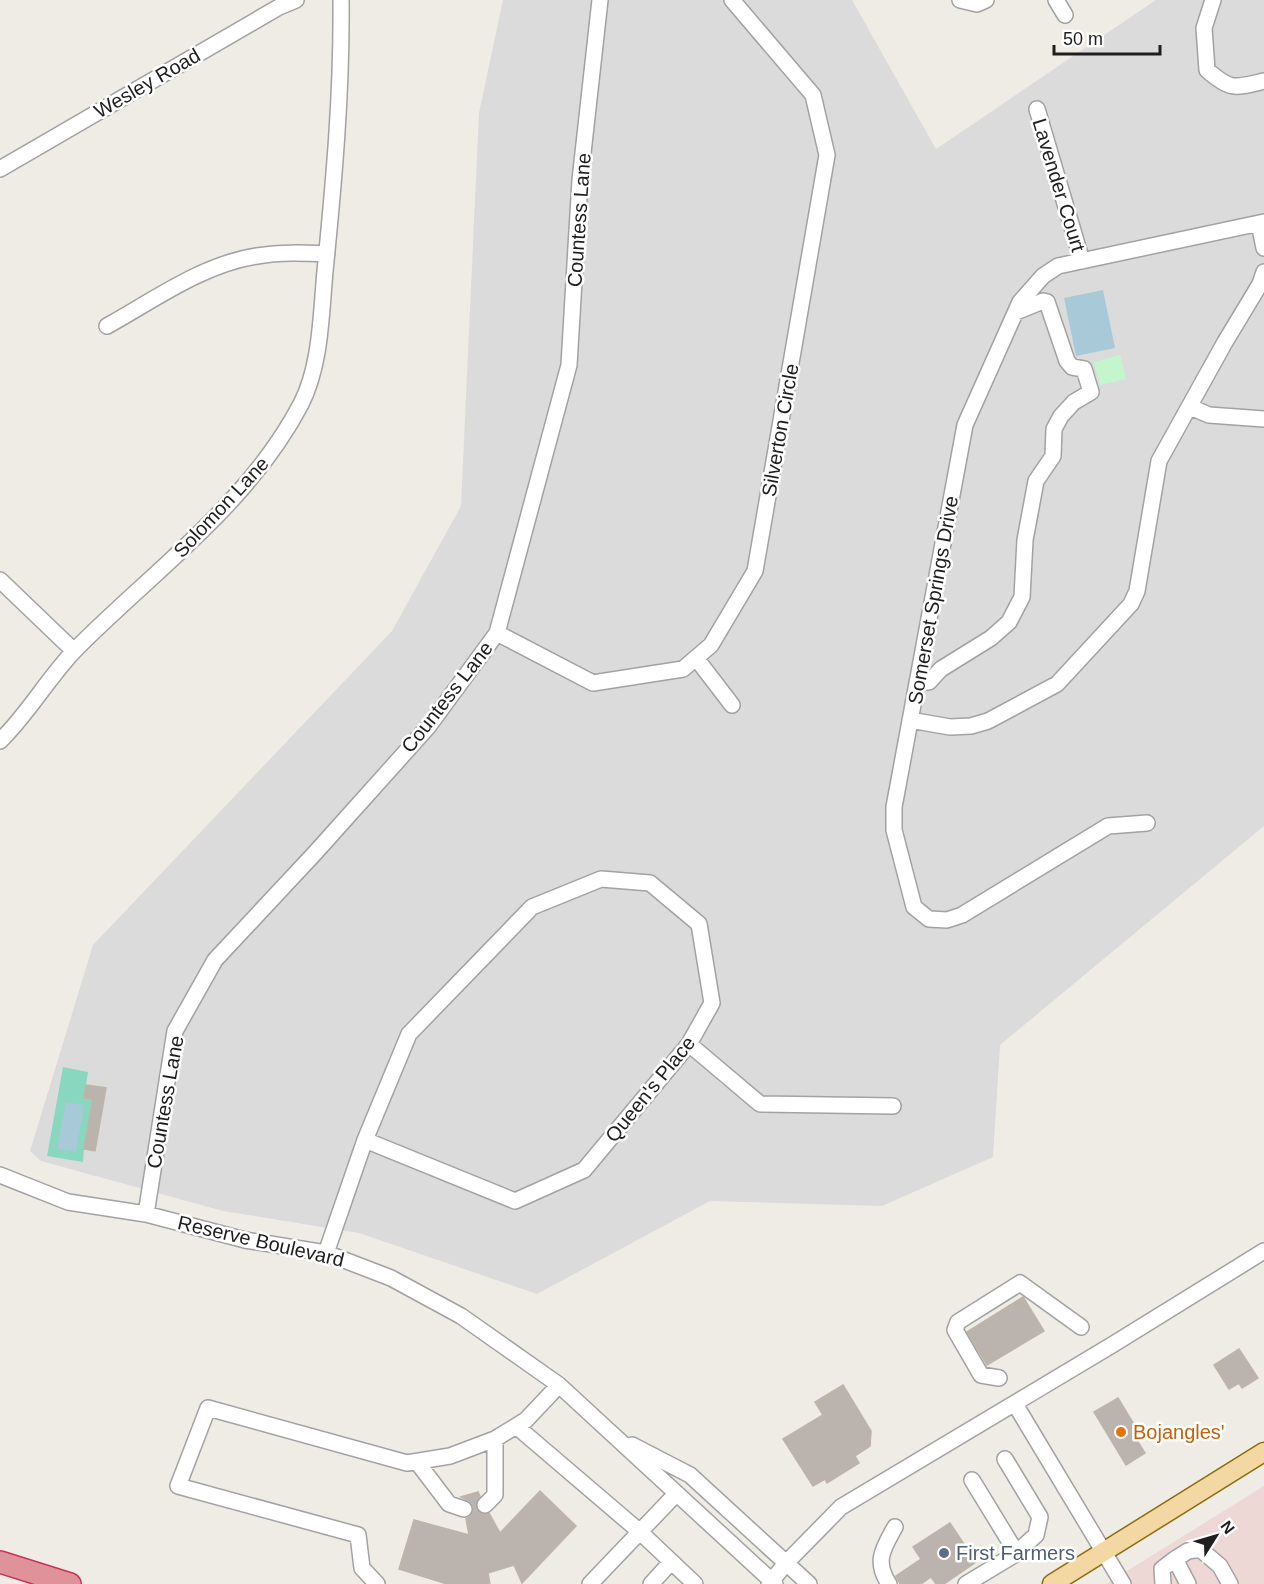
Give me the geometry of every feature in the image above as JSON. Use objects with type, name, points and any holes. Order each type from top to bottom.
[{"type":"highway","points":[[0,1562],[70,1584]]},
{"type":"main road","points":[[1052,1584],[1264,1452]]},
{"type":"street","name":"Wesley Road","points":[[0,169],[279,7],[296,0]]},
{"type":"street","name":"Solomon Lane","points":[[0,741],[74,651],[216,518],[265,462],[302,403],[314,366],[327,254],[340,83],[341,0]]},
{"type":"street","name":"Countess Lane","points":[[146,1214],[175,1031],[215,960],[428,727],[497,633],[569,365],[580,180],[600,0]]},
{"type":"street","name":"Silverton Circle","points":[[497,633],[593,683],[683,669],[711,645],[755,571],[827,155],[813,95],[732,0]]},
{"type":"street","points":[[960,0],[977,4],[986,0]]},
{"type":"street","points":[[1056,0],[1065,15]]},
{"type":"street","points":[[1213,0],[1204,28],[1207,70],[1222,83],[1233,88],[1264,81]]},
{"type":"street","name":"Lavender Court","points":[[1036,109],[1082,261]]},
{"type":"street","points":[[1262,223],[1264,248]]},
{"type":"street","name":"Somerset Springs Drive","points":[[1147,824],[1108,826],[962,915],[947,920],[929,919],[914,907],[894,830],[894,807],[965,425],[1020,302],[1043,276],[1058,266],[1262,223]]},
{"type":"street","points":[[107,326],[224,264],[255,256],[282,253],[327,254]]},
{"type":"street","points":[[910,720],[950,728],[971,726],[988,721],[1056,684],[1131,604],[1137,591],[1156,471],[1264,273]]},
{"type":"street","points":[[917,682],[929,682],[941,669],[991,638],[1009,622],[1022,597],[1025,540],[1036,481],[1053,456],[1054,429],[1061,416],[1074,402],[1091,392],[1084,369],[1072,367],[1066,361],[1047,302],[1043,301],[1016,312]]},
{"type":"street","points":[[1190,406],[1209,415],[1264,419]]},
{"type":"street","points":[[0,580],[74,651]]},
{"type":"street","points":[[696,658],[732,705]]},
{"type":"street","name":"Queen's Place","points":[[326,1253],[365,1140],[409,1034],[532,908],[601,879],[650,883],[699,924],[712,1003],[689,1044],[584,1170],[515,1201],[365,1140]]},
{"type":"street","points":[[689,1044],[760,1104],[893,1106]]},
{"type":"street","name":"Reserve Boulevard","points":[[0,1175],[68,1202],[146,1214],[245,1240],[326,1253],[391,1278],[461,1317],[560,1385],[675,1495],[772,1583]]},
{"type":"street","points":[[772,1583],[787,1562],[841,1507],[1015,1404],[1264,1251]]},
{"type":"street","points":[[999,1378],[981,1375],[955,1329],[957,1322],[1020,1283],[1081,1327]]},
{"type":"street","points":[[377,1584],[362,1568],[358,1535],[178,1486],[208,1408],[407,1463],[450,1456],[495,1439],[526,1420],[560,1385]]},
{"type":"street","points":[[1015,1404],[1123,1584]]},
{"type":"street","points":[[516,1426],[639,1531],[695,1584]]},
{"type":"street","name":"Reserve Boulevard","points":[[618,1438],[690,1475],[809,1584]]},
{"type":"street","points":[[485,1505],[495,1495],[495,1439]]},
{"type":"street","points":[[966,1584],[1015,1553],[1036,1535],[1040,1517],[1005,1459]]},
{"type":"street","points":[[417,1462],[449,1504],[464,1509]]},
{"type":"street","points":[[972,1480],[1015,1553]]},
{"type":"street","points":[[590,1584],[675,1495]]},
{"type":"street","points":[[889,1584],[881,1571],[882,1550],[895,1527]]},
{"type":"street","points":[[1163,1584],[1162,1569],[1188,1551],[1200,1549],[1220,1566],[1230,1584]]},
{"type":"street","points":[[1174,1559],[1188,1584]]},
{"type":"street","points":[[651,1584],[671,1562]]},
{"type":"shaded area","points":[[503,0],[852,0],[936,149],[1156,0],[1264,0],[1264,826],[1000,1045],[993,1157],[882,1206],[710,1201],[537,1294],[359,1233],[223,1211],[41,1161],[30,1151],[93,945],[392,631],[461,506],[479,113]]},
{"type":"shaded area","points":[[1264,1486],[1264,1584],[1106,1584]]},
{"type":"green space","points":[[1120,355],[1126,379],[1100,385],[1094,362]]},
{"type":"green space","points":[[63,1067],[88,1072],[86,1085],[106,1088],[95,1151],[84,1149],[83,1162],[47,1156]]},
{"type":"water","points":[[1103,290],[1115,348],[1076,356],[1064,298]]},
{"type":"water","points":[[66,1102],[84,1105],[76,1152],[57,1149]]},
{"type":"building","points":[[86,1085],[106,1088],[95,1151],[84,1149],[93,1099],[84,1098]]},
{"type":"building","points":[[1023,1297],[1044,1331],[987,1365],[967,1332]]},
{"type":"building","points":[[1239,1349],[1258,1378],[1242,1388],[1239,1383],[1229,1389],[1214,1365]]},
{"type":"building","points":[[843,1385],[871,1431],[870,1446],[855,1456],[859,1463],[827,1483],[825,1479],[813,1486],[783,1439],[823,1415],[815,1402]]},
{"type":"building","name":"Bojangles'","points":[[1118,1398],[1138,1431],[1133,1434],[1145,1453],[1126,1465],[1094,1412]]},
{"type":"building","points":[[540,1491],[576,1526],[522,1583],[514,1565],[488,1573],[490,1584],[447,1584],[399,1569],[414,1520],[469,1535],[466,1519],[471,1516],[474,1508],[471,1502],[461,1497],[478,1492],[480,1496],[476,1508],[482,1514],[489,1513],[500,1533]]},
{"type":"building","name":"First Farmers","points":[[950,1523],[976,1562],[944,1584],[936,1584],[931,1577],[921,1584],[900,1584],[896,1576],[921,1559],[913,1547]]},
{"type":"place","name":"Bojangles'","points":[[1121,1432]]},
{"type":"place","name":"First Farmers","points":[[944,1553]]}]
